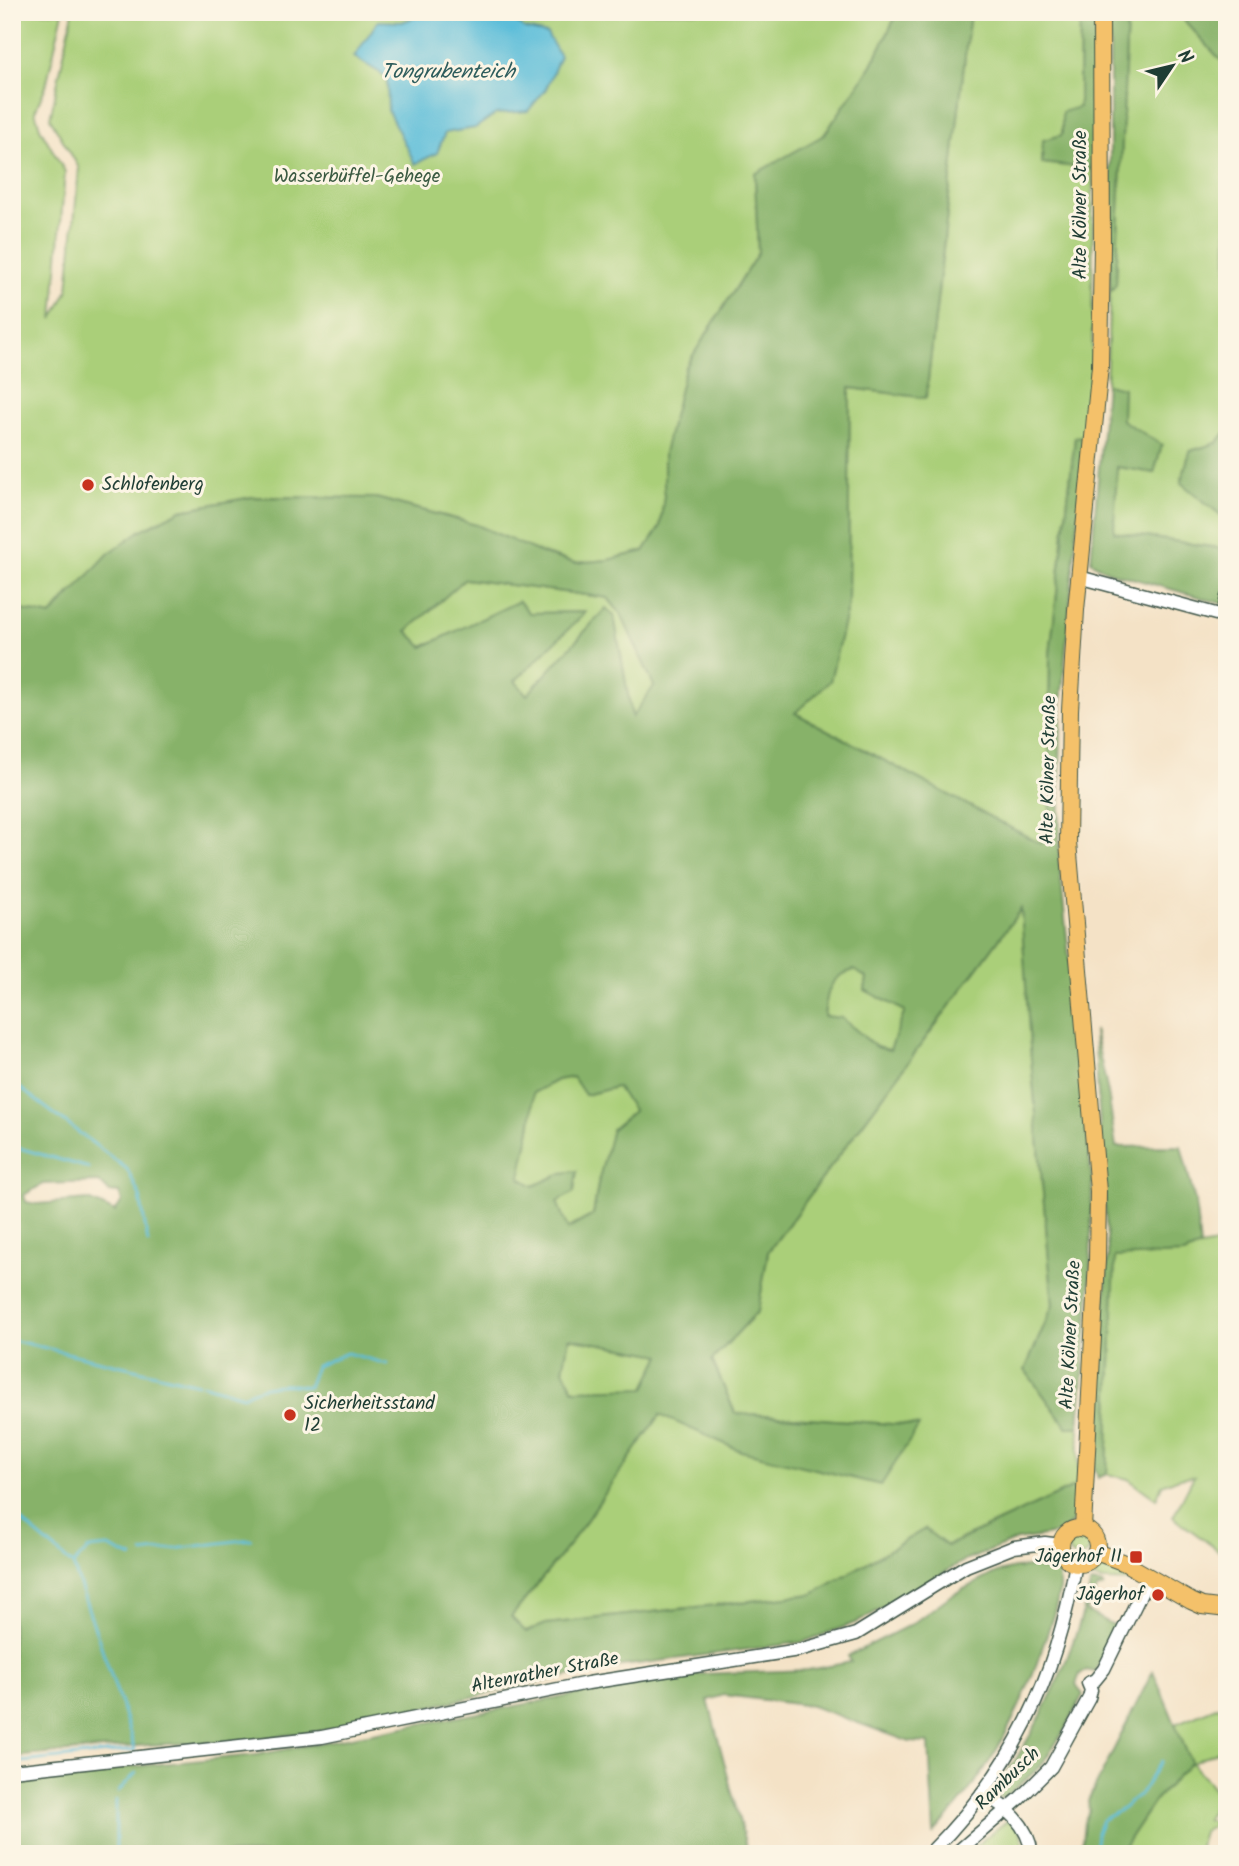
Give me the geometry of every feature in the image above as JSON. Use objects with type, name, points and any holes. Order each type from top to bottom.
[{"type":"main road","name":"Alte Kölner Straße","points":[[1083,1528],[1098,1191],[1068,842],[1070,710],[1079,577],[1100,366],[1101,12]]},
{"type":"main road","points":[[1083,1528],[1094,1535],[1096,1552],[1088,1561],[1076,1563],[1064,1555],[1061,1545],[1068,1531],[1083,1528]]},
{"type":"main road","points":[[1096,1552],[1125,1563],[1202,1606],[1227,1609]]},
{"type":"street","points":[[1079,577],[1225,617],[1227,597]]},
{"type":"street","name":"Altenrather Straße","points":[[12,1771],[322,1737],[588,1683],[799,1650],[856,1634],[966,1566],[1014,1547],[1037,1543],[1061,1545]]},
{"type":"street","name":"Rambusch","points":[[929,1854],[982,1793],[1006,1758],[1048,1676],[1064,1624],[1076,1563]]},
{"type":"street","name":"Rambusch","points":[[955,1854],[1051,1767],[1089,1698],[1091,1690],[1088,1683],[1104,1669],[1149,1577]]},
{"type":"street","points":[[1227,1685],[1227,1694]]},
{"type":"street","points":[[982,1793],[1006,1809],[1024,1828],[1032,1854]]},
{"type":"green space","name":"Wasserbüffel-Gehege","points":[[12,12],[63,12],[46,86],[35,111],[40,128],[65,172],[53,319],[68,290],[79,168],[50,118],[73,12],[898,12],[872,65],[824,135],[755,174],[758,253],[685,368],[660,527],[644,551],[608,560],[575,563],[510,543],[461,520],[376,498],[252,497],[181,510],[68,595],[51,616],[12,608]]},
{"type":"green space","points":[[898,12],[970,12],[926,398],[850,388],[848,604],[830,681],[795,713],[1041,844],[1051,830],[1050,654],[1075,437],[1085,436],[1061,703],[1059,860],[1092,1182],[1090,1287],[1079,1427],[1067,1427],[1025,1370],[1053,1305],[1030,1047],[1021,909],[768,1252],[758,1311],[712,1360],[735,1413],[919,1426],[881,1485],[741,1451],[660,1415],[569,1545],[511,1617],[526,1632],[546,1624],[813,1594],[925,1529],[947,1546],[1078,1485],[1074,1520],[1056,1534],[1017,1540],[962,1562],[860,1621],[803,1642],[599,1669],[320,1731],[238,1741],[148,1745],[12,1757],[12,608],[51,616],[108,554],[141,530],[181,510],[252,497],[376,498],[477,525],[546,555],[575,563],[608,560],[644,551],[660,527],[664,495],[664,453],[685,368],[758,253],[755,174],[824,135],[872,65]],"holes":[[[465,579],[608,598],[621,614],[654,686],[632,717],[614,616],[606,608],[527,695],[515,681],[586,612],[529,613],[519,601],[423,647],[407,631]],[[854,970],[867,978],[865,990],[905,1011],[890,1050],[876,1047],[842,1018],[824,1016],[830,987],[845,973]],[[573,1077],[585,1095],[617,1087],[634,1111],[612,1129],[593,1215],[568,1229],[557,1202],[574,1192],[577,1171],[562,1173],[534,1186],[520,1178],[531,1125],[533,1093],[557,1080]],[[99,1182],[109,1192],[119,1193],[122,1201],[115,1212],[89,1200],[37,1204],[26,1202],[24,1195],[43,1184]],[[569,1338],[661,1355],[645,1388],[574,1390],[563,1370]]]},
{"type":"green space","points":[[970,12],[1080,12],[1079,107],[1062,135],[1043,141],[1043,163],[1093,169],[1092,360],[1085,436],[1075,437],[1050,654],[1051,830],[1041,844],[795,713],[830,680],[848,604],[850,388],[926,398]]},
{"type":"green space","points":[[1080,12],[1095,12],[1093,169],[1042,163],[1043,140],[1062,135],[1062,112],[1079,107]]},
{"type":"green space","points":[[1110,12],[1129,12],[1116,284],[1110,292]]},
{"type":"green space","points":[[1129,12],[1185,12],[1183,19],[1227,67],[1227,431],[1217,443],[1190,451],[1181,482],[1222,516],[1225,549],[1113,532],[1123,388],[1106,384],[1110,292],[1116,284]]},
{"type":"green space","points":[[1185,12],[1227,12],[1227,67],[1183,19]]},
{"type":"green space","points":[[1106,384],[1123,388],[1122,420],[1162,445],[1154,473],[1117,467],[1114,532],[1225,549],[1222,516],[1181,483],[1190,451],[1217,443],[1227,431],[1227,605],[1107,571],[1091,561]]},
{"type":"green space","points":[[465,579],[608,598],[621,614],[655,687],[632,718],[614,616],[527,696],[515,681],[584,612],[529,613],[518,602],[423,647],[407,631]]},
{"type":"green space","points":[[1022,908],[1030,1047],[1053,1305],[1025,1370],[1067,1427],[1079,1427],[1078,1485],[946,1546],[925,1529],[813,1594],[546,1624],[526,1632],[511,1617],[569,1545],[660,1415],[824,1470],[881,1484],[918,1426],[735,1413],[712,1360],[758,1311],[768,1252]]},
{"type":"green space","points":[[854,970],[867,978],[865,990],[905,1011],[890,1050],[876,1047],[842,1019],[824,1016],[830,987],[839,977]]},
{"type":"green space","points":[[1094,1030],[1108,1093],[1116,1147],[1181,1146],[1195,1201],[1200,1247],[1184,1254],[1115,1257],[1107,1474],[1098,1478],[1094,1466],[1108,1255]]},
{"type":"green space","points":[[573,1077],[586,1095],[617,1086],[634,1111],[599,1179],[593,1215],[567,1229],[557,1202],[562,1173],[534,1186],[520,1178],[531,1125],[533,1093],[557,1080]]},
{"type":"green space","points":[[1227,1242],[1227,1552],[1222,1553],[1173,1517],[1194,1476],[1179,1478],[1162,1485],[1156,1499],[1128,1479],[1107,1474],[1115,1256],[1184,1254],[1200,1247]]},
{"type":"green space","points":[[569,1338],[661,1355],[645,1389],[574,1390],[563,1370]]},
{"type":"green space","points":[[1079,1535],[1087,1538],[1090,1546],[1087,1554],[1079,1557],[1071,1554],[1068,1546],[1071,1538]]},
{"type":"green space","points":[[1097,1564],[1121,1568],[1139,1578],[1140,1582],[1104,1581],[1084,1576],[1087,1567]]},
{"type":"green space","points":[[1030,1567],[1058,1572],[1059,1579],[1057,1603],[1037,1663],[1015,1716],[988,1764],[934,1833],[929,1743],[910,1742],[812,1706],[724,1695],[708,1700],[748,1854],[12,1854],[12,1778],[256,1755],[699,1674],[808,1670],[851,1662],[848,1656],[912,1624],[950,1596],[995,1573]]},
{"type":"green space","points":[[1091,1583],[1104,1587],[1097,1589],[1086,1611],[1116,1627],[1095,1672],[1087,1670],[1080,1674],[1076,1684],[1083,1695],[1064,1731],[1040,1767],[1003,1799],[995,1792],[1041,1715],[1065,1664]]},
{"type":"green space","points":[[1153,1671],[1191,1762],[1155,1800],[1119,1854],[1083,1854],[1081,1851],[1084,1822],[1089,1811],[1088,1801]]},
{"type":"green space","points":[[1223,1704],[1227,1714],[1227,1747],[1192,1763],[1220,1796],[1206,1819],[1218,1823],[1203,1832],[1197,1854],[1119,1854],[1155,1800],[1191,1762],[1175,1724]]},
{"type":"green space","points":[[1009,1819],[1020,1830],[1026,1854],[965,1854]]},
{"type":"water","name":"Tongrubenteich","points":[[428,12],[503,12],[525,29],[547,34],[560,56],[546,89],[528,111],[496,114],[475,128],[445,133],[437,153],[415,164],[388,111],[387,77],[354,57],[378,21],[402,22]]},
{"type":"waterway","points":[[12,401],[16,394]]},
{"type":"waterway","points":[[12,1082],[127,1169],[140,1196],[148,1243]]},
{"type":"waterway","points":[[12,1146],[89,1168]]},
{"type":"waterway","points":[[12,1340],[198,1384]]},
{"type":"waterway","points":[[202,1384],[243,1396],[274,1386],[308,1387],[316,1366],[347,1353],[387,1364]]},
{"type":"waterway","points":[[12,1513],[73,1565],[135,1750],[12,1763]]},
{"type":"waterway","points":[[143,1553],[251,1539]]},
{"type":"waterway","points":[[73,1565],[88,1549],[108,1547],[133,1558]]},
{"type":"waterway","points":[[1095,1854],[1097,1832],[1102,1820],[1122,1809],[1141,1793],[1161,1761]]},
{"type":"waterway","points":[[118,1792],[136,1773]]},
{"type":"waterway","points":[[116,1800],[116,1854]]},
{"type":"place","name":"Schlofenberg","points":[[88,485]]},
{"type":"place","name":"Sicherheitsstand 12","points":[[290,1415]]},
{"type":"place","name":"Jägerhof II","points":[[1136,1557]]},
{"type":"place","name":"Jägerhof","points":[[1158,1595]]}]
